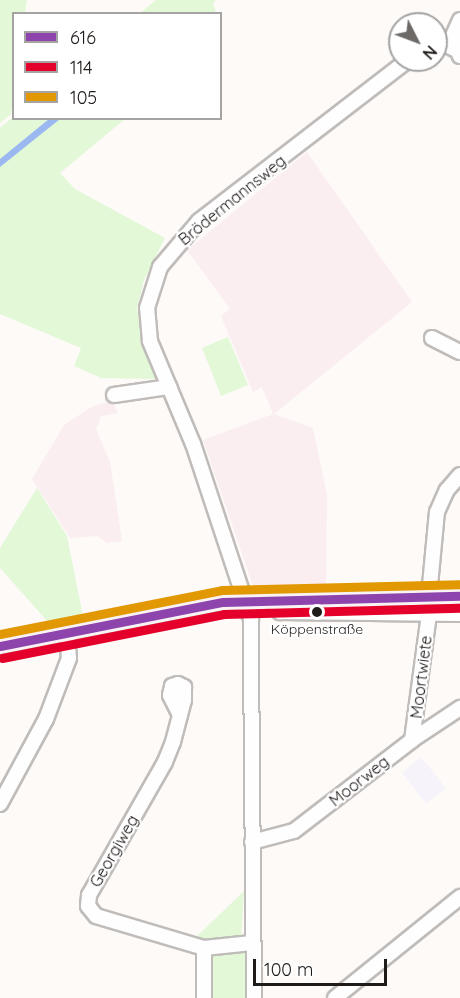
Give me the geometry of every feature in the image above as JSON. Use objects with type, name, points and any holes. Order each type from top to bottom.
[{"type":"main road","points":[[0,646],[245,601],[460,596]]},
{"type":"street","points":[[459,53],[453,36],[460,20]]},
{"type":"street","name":"Brödermannsweg","points":[[245,601],[193,444],[150,341],[147,308],[155,277],[171,250],[199,221],[392,72]]},
{"type":"street","points":[[432,338],[460,352]]},
{"type":"street","points":[[114,395],[169,387]]},
{"type":"street","points":[[429,596],[438,512],[447,490],[460,475]]},
{"type":"street","points":[[273,599],[280,612],[460,614]]},
{"type":"street","points":[[245,601],[251,619],[254,998]]},
{"type":"street","name":"Moortwiete","points":[[412,740],[429,614]]},
{"type":"street","points":[[0,804],[56,694],[69,658],[67,634]]},
{"type":"street","name":"Moorweg","points":[[252,842],[294,831],[412,740],[460,708]]},
{"type":"street","name":"Georgiweg","points":[[180,715],[165,762],[89,895],[88,906],[96,916],[204,948]]},
{"type":"street","points":[[335,998],[460,897]]},
{"type":"street","points":[[204,998],[204,948],[252,943]]},
{"type":"shaded area","points":[[307,152],[412,302],[274,414],[313,428],[327,495],[326,586],[253,586],[203,440],[273,414],[262,387],[253,392],[221,316],[230,309],[187,250]]},
{"type":"shaded area","points":[[112,401],[118,413],[101,416],[96,429],[110,462],[122,541],[107,543],[97,536],[70,538],[32,479],[64,425],[93,406]]},
{"type":"shaded area","points":[[421,757],[446,788],[426,804],[402,773]]},
{"type":"green space","points":[[0,0],[27,0],[25,12],[12,12],[12,106],[11,114],[0,123]]},
{"type":"green space","points":[[156,0],[216,0],[213,3],[216,12],[141,12]]},
{"type":"green space","points":[[12,118],[12,120],[124,120],[60,173],[75,189],[165,238],[144,280],[137,309],[145,351],[156,379],[101,378],[74,366],[81,348],[0,314],[0,128]]},
{"type":"green space","points":[[228,337],[248,385],[221,396],[202,348]]},
{"type":"green space","points":[[37,488],[67,536],[83,616],[49,623],[0,568],[0,548]]},
{"type":"green space","points":[[244,891],[241,940],[206,944],[193,940]]},
{"type":"green space","points":[[242,950],[245,953],[246,998],[212,998],[211,953]]},
{"type":"water","points":[[48,120],[59,120],[0,167],[0,159]]},
{"type":"transit line","name":"105","points":[[0,634],[222,590],[460,584]]},
{"type":"transit line","name":"616","points":[[0,646],[223,602],[460,596]]},
{"type":"transit line","name":"114","points":[[2,658],[224,614],[460,608]]},
{"type":"place","name":"Köppenstraße","points":[[317,612]]}]
